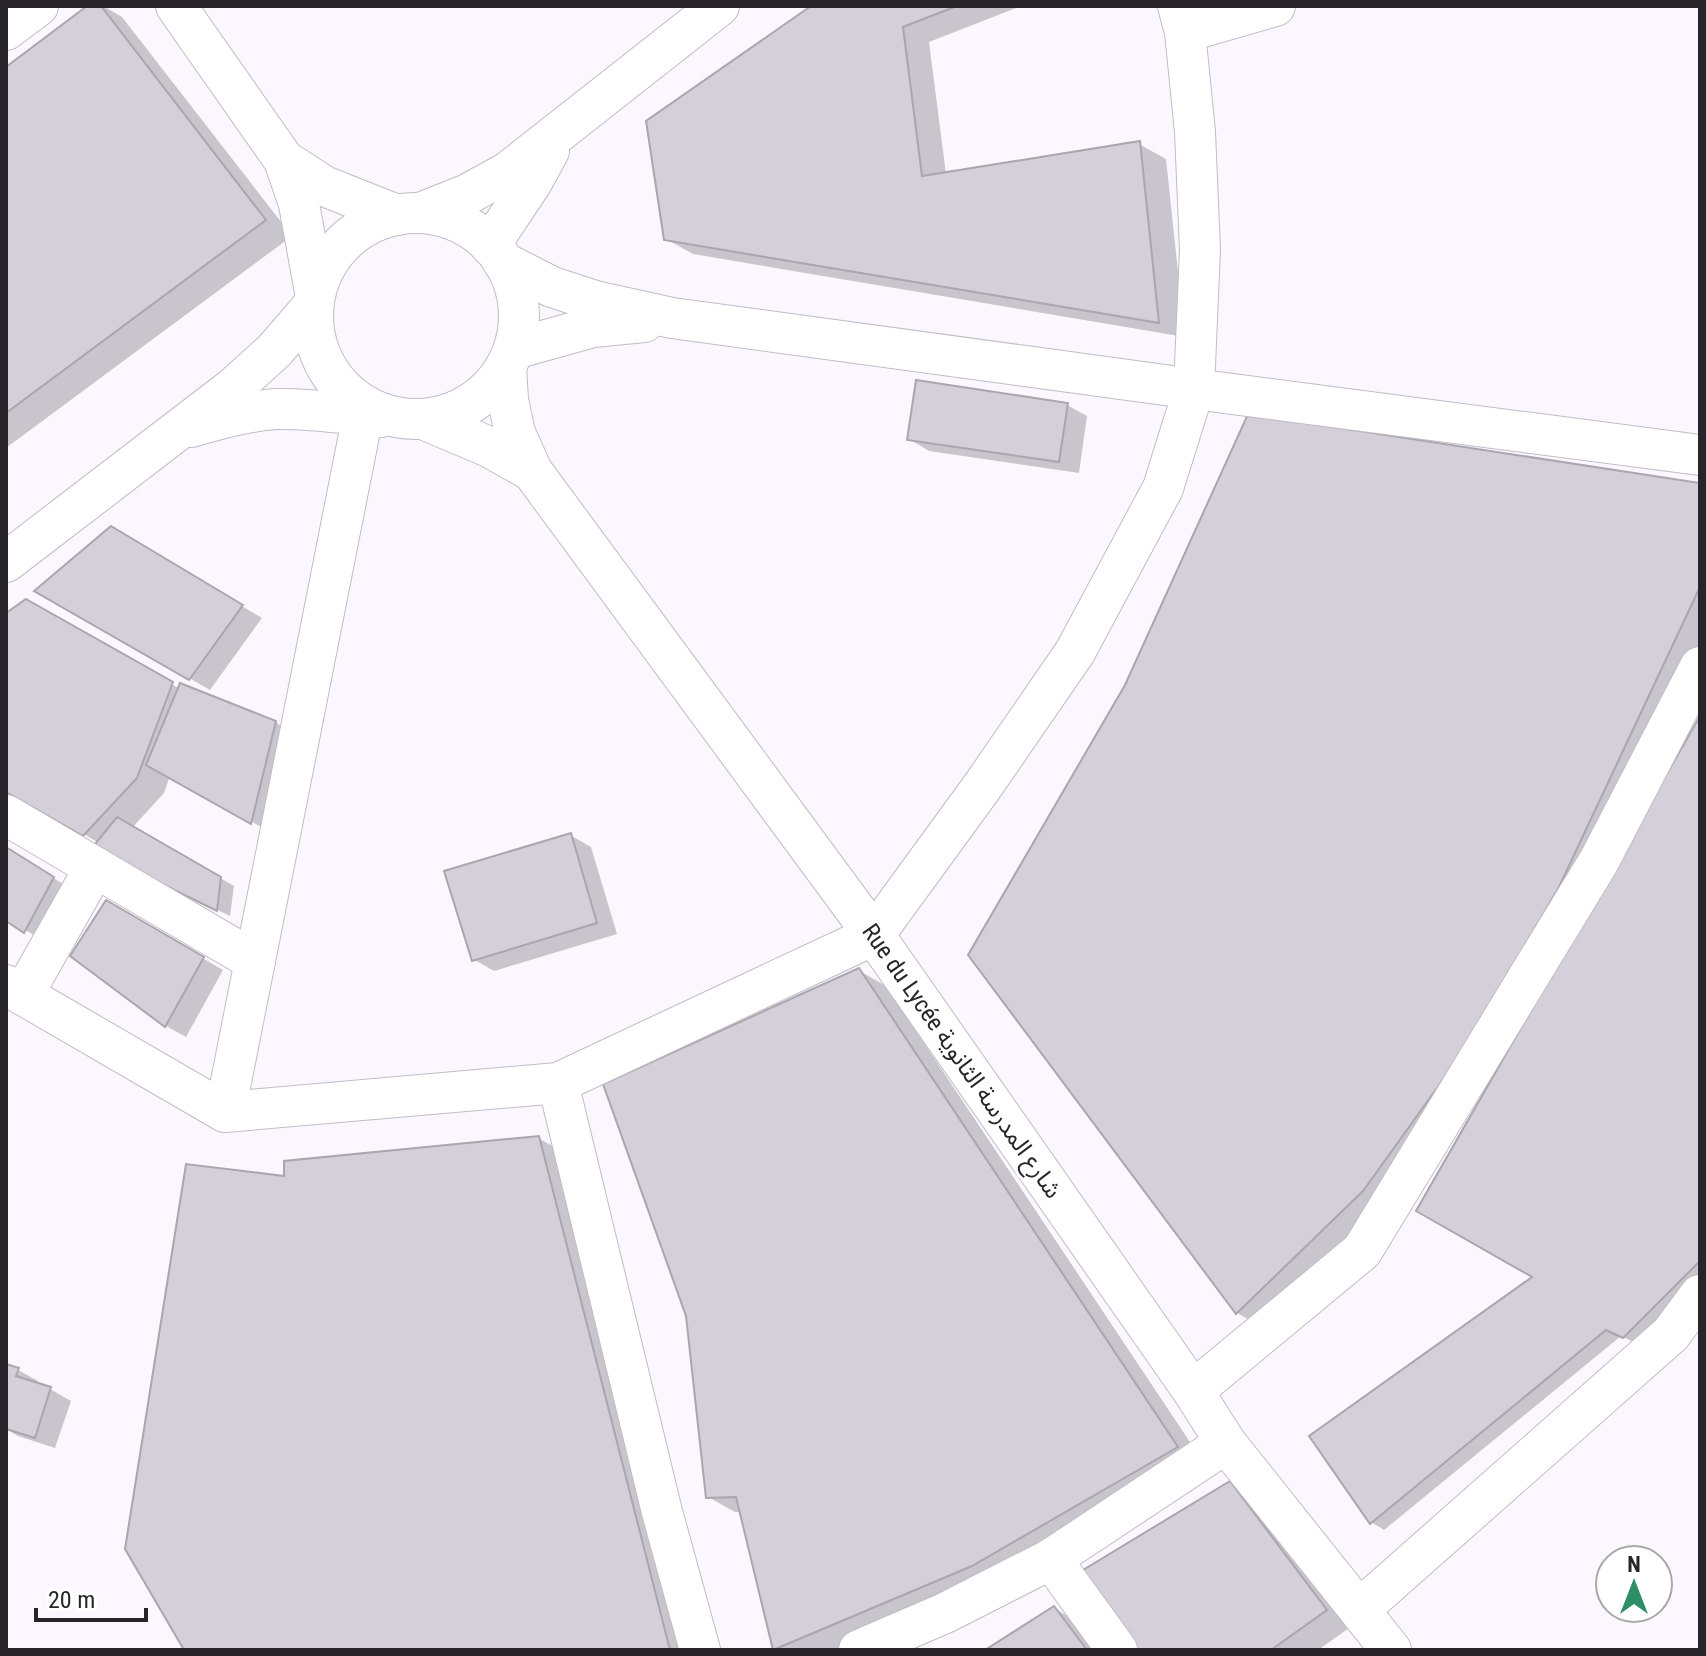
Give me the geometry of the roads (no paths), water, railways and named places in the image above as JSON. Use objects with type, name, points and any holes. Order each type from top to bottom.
[{"type":"street","points":[[6,30],[38,6]]},
{"type":"street","points":[[176,6],[284,160],[299,204],[314,299],[316,345],[333,379],[362,405],[395,417]]},
{"type":"street","points":[[6,562],[233,388],[274,351],[314,299],[326,264],[344,241],[368,224],[468,194],[508,172],[719,6]]},
{"type":"street","points":[[95,867],[14,990],[225,1112],[558,1083],[874,935],[1075,652],[1163,488],[1194,389],[1200,250],[1195,132],[1182,19],[1275,6]]},
{"type":"street","points":[[497,254],[561,131]]},
{"type":"street","points":[[284,160],[324,186],[408,214],[446,218],[470,229],[497,254],[552,287],[595,301],[672,318],[1700,455]]},
{"type":"street","points":[[176,431],[228,416],[275,409],[395,417],[449,414],[472,403],[491,386],[510,357],[519,319],[515,289],[497,254]]},
{"type":"street","points":[[510,357],[593,327],[672,318]]},
{"type":"street","name":"Rue du Lycée شارع المدرسة الثانوية","points":[[510,357],[508,400],[515,433],[532,471],[874,935],[1193,1391],[1226,1443],[1391,1650]]},
{"type":"street","points":[[225,1112],[255,961],[395,417]]},
{"type":"street","name":"Rue du Lycée شارع المدرسة الثانوية","points":[[395,417],[489,447],[532,471]]},
{"type":"street","points":[[1193,1391],[1362,1251],[1599,861],[1700,667]]},
{"type":"street","points":[[6,815],[255,961]]},
{"type":"street","points":[[558,1083],[662,1512],[700,1650]]},
{"type":"street","points":[[1360,1609],[1671,1334],[1693,1324]]},
{"type":"street","points":[[859,1650],[945,1613],[1051,1559],[1226,1443]]},
{"type":"street","points":[[1051,1559],[1117,1650]]}]
